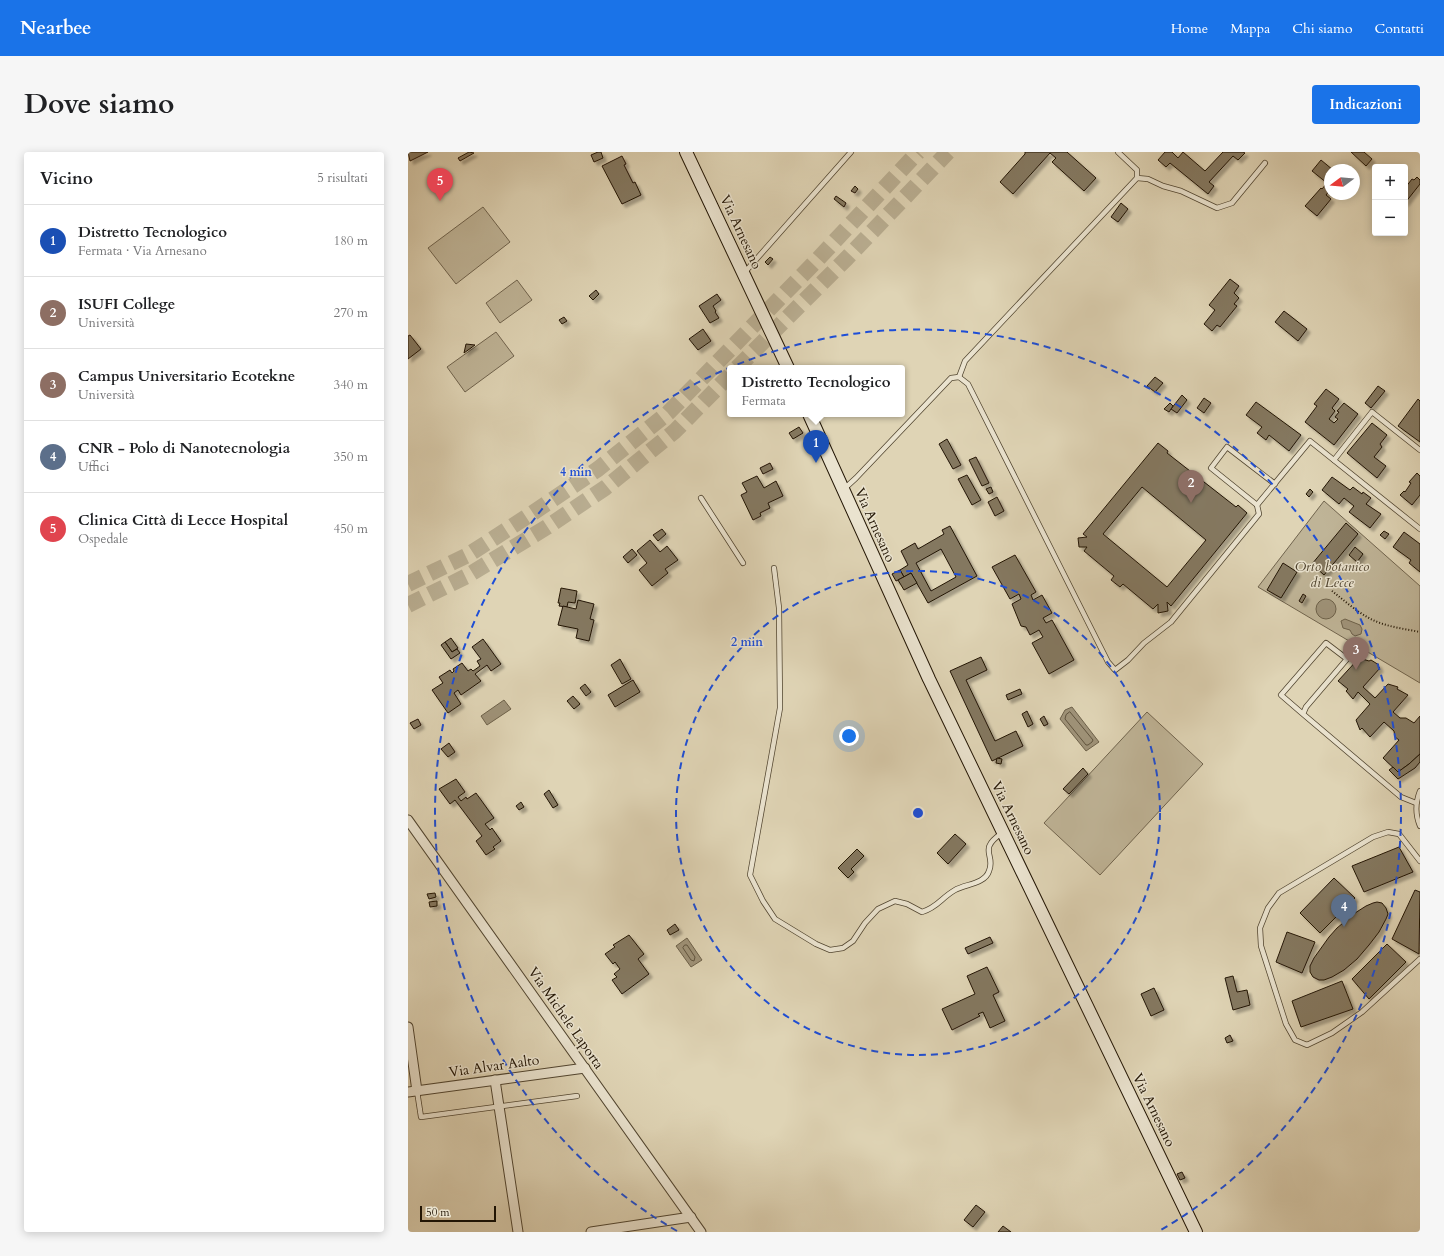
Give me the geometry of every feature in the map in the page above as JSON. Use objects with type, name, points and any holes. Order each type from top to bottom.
[{"type":"main road","name":"Via Arnesano","points":[[686,152],[787,365]]},
{"type":"main road","name":"Via Arnesano","points":[[809,417],[929,679],[1196,1232]]},
{"type":"street","name":"Via Michele Laporta","points":[[408,820],[701,1232]]},
{"type":"street","points":[[408,1027],[412,1092]]},
{"type":"street","name":"Via Alvar Aalto","points":[[412,1092],[585,1068]]},
{"type":"street","points":[[495,1080],[518,1232]]},
{"type":"street","points":[[591,1232],[691,1217]]},
{"type":"lane","points":[[744,273],[851,152]]},
{"type":"lane","points":[[959,377],[965,361],[1137,178],[1137,170],[1118,152]]},
{"type":"lane","points":[[1137,178],[1148,179],[1163,186],[1181,191],[1217,208],[1232,203],[1265,163]]},
{"type":"lane","points":[[843,490],[951,378],[959,377],[968,384],[1108,662],[1115,670],[1128,660],[1144,643],[1171,622],[1259,514],[1257,505],[1211,468],[1227,447],[1275,484]]},
{"type":"lane","points":[[1334,460],[1372,412],[1420,450]]},
{"type":"lane","points":[[1257,505],[1310,441],[1420,529]]},
{"type":"lane","points":[[701,498],[743,563]]},
{"type":"lane","points":[[774,568],[779,608],[780,708],[750,875],[763,901],[775,919],[816,944],[830,950],[843,948],[853,941],[865,923],[878,909],[895,901],[907,904],[922,912],[932,909],[956,889],[983,879],[989,872],[989,845],[996,837],[1003,833]]},
{"type":"lane","points":[[1303,714],[1306,707],[1347,659],[1326,643],[1281,695],[1303,714],[1401,797],[1416,802]]},
{"type":"lane","points":[[1420,792],[1416,802],[1416,815],[1420,826]]},
{"type":"lane","points":[[1420,861],[1399,834],[1388,832],[1373,836],[1279,893],[1268,908],[1260,928],[1261,946],[1286,1024],[1295,1040],[1307,1045],[1332,1033],[1362,1012],[1420,959]]},
{"type":"lane","points":[[412,1092],[420,1117],[577,1096]]},
{"type":"path","points":[[1332,591],[1358,611],[1373,620],[1387,625],[1420,632]]},
{"type":"green space","points":[[483,207],[510,242],[456,284],[428,248]]},
{"type":"green space","points":[[517,280],[532,300],[500,323],[486,303]]},
{"type":"green space","points":[[496,332],[514,356],[465,392],[447,367]]},
{"type":"green space","name":"Orto botanico di Lecce","points":[[1324,501],[1420,586],[1420,683],[1258,587]]},
{"type":"green space","points":[[1147,712],[1203,764],[1100,875],[1044,823]]},
{"type":"water","points":[[1326,599],[1333,602],[1336,609],[1333,616],[1326,619],[1319,616],[1316,609],[1319,602]]},
{"type":"water","points":[[1345,619],[1360,625],[1362,629],[1361,634],[1355,636],[1350,630],[1343,628],[1341,621]]},
{"type":"water","points":[[504,700],[511,709],[487,725],[481,716]]},
{"type":"water","points":[[1072,707],[1099,742],[1086,751],[1060,719],[1065,710]]},
{"type":"water","points":[[687,938],[702,960],[691,967],[676,946]]},
{"type":"building","points":[[408,152],[428,152],[410,161]]},
{"type":"building","points":[[469,152],[474,153],[460,161],[458,158]]},
{"type":"building","points":[[601,152],[603,158],[594,162],[591,155]]},
{"type":"building","points":[[1025,152],[1067,152],[1096,178],[1084,191],[1052,162],[1056,158],[1050,153],[1013,194],[1000,182],[1025,154]]},
{"type":"building","points":[[1165,152],[1172,152],[1178,158],[1183,152],[1205,171],[1223,152],[1245,153],[1238,160],[1233,156],[1209,182],[1214,186],[1208,194],[1170,163],[1166,167],[1158,160]]},
{"type":"building","points":[[1351,152],[1364,152],[1372,159],[1366,166]]},
{"type":"building","points":[[622,156],[626,164],[624,165],[641,195],[622,204],[602,166]]},
{"type":"building","points":[[1321,160],[1326,164],[1324,164],[1324,181],[1312,171]]},
{"type":"building","points":[[1417,177],[1420,180],[1420,184],[1408,199],[1408,184],[1412,179],[1414,180]]},
{"type":"building","points":[[855,186],[858,189],[855,193],[851,191]]},
{"type":"building","points":[[1324,187],[1324,200],[1330,200],[1317,216],[1305,206],[1321,188],[1322,189]]},
{"type":"building","points":[[836,196],[846,203],[844,207],[834,199]]},
{"type":"building","points":[[1121,203],[1128,209],[1118,222],[1111,217]]},
{"type":"building","points":[[770,257],[773,259],[768,265],[765,262]]},
{"type":"building","points":[[1230,279],[1239,286],[1234,293],[1239,298],[1234,304],[1237,306],[1220,327],[1217,325],[1212,331],[1204,324],[1215,310],[1209,305]]},
{"type":"building","points":[[596,290],[599,294],[593,300],[589,296]]},
{"type":"building","points":[[717,294],[721,300],[713,306],[719,318],[710,323],[699,306]]},
{"type":"building","points":[[1284,311],[1307,329],[1298,341],[1275,322]]},
{"type":"building","points":[[564,317],[567,321],[562,324],[559,320]]},
{"type":"building","points":[[703,329],[711,341],[698,350],[689,339]]},
{"type":"building","points":[[410,335],[421,349],[408,359],[408,336]]},
{"type":"building","points":[[466,344],[475,345],[464,353]]},
{"type":"building","points":[[1155,377],[1163,383],[1155,392],[1147,386]]},
{"type":"building","points":[[1378,386],[1385,391],[1371,408],[1365,403]]},
{"type":"building","points":[[1326,389],[1339,399],[1332,408],[1335,411],[1329,419],[1334,423],[1338,419],[1335,417],[1339,412],[1337,411],[1344,403],[1358,414],[1334,445],[1305,422],[1317,406],[1314,404]]},
{"type":"building","points":[[1182,395],[1187,400],[1177,413],[1171,409]]},
{"type":"building","points":[[1204,398],[1211,403],[1204,413],[1197,408]]},
{"type":"building","points":[[1418,399],[1420,401],[1420,442],[1398,426]]},
{"type":"building","points":[[1256,402],[1301,435],[1289,451],[1269,435],[1266,440],[1257,433],[1262,427],[1246,415]]},
{"type":"building","points":[[1170,403],[1173,406],[1169,412],[1164,409]]},
{"type":"building","points":[[1372,423],[1387,435],[1380,444],[1382,447],[1374,457],[1386,466],[1377,478],[1347,453]]},
{"type":"building","points":[[799,427],[803,433],[793,439],[789,433]]},
{"type":"building","points":[[947,439],[961,465],[953,469],[939,444]]},
{"type":"building","points":[[1158,443],[1168,451],[1167,453],[1236,507],[1238,505],[1247,513],[1171,606],[1167,602],[1168,611],[1158,613],[1158,604],[1153,609],[1123,584],[1120,587],[1111,580],[1114,576],[1084,551],[1087,547],[1079,547],[1078,538],[1087,537],[1083,534]],"holes":[[[1142,487],[1206,540],[1167,587],[1103,534]]]},
{"type":"building","points":[[976,457],[989,483],[982,486],[969,460]]},
{"type":"building","points":[[770,463],[773,469],[763,474],[760,468]]},
{"type":"building","points":[[1417,473],[1420,476],[1420,495],[1412,505],[1400,495],[1404,491],[1405,492],[1411,483],[1409,482]]},
{"type":"building","points":[[967,475],[981,500],[972,505],[958,479]]},
{"type":"building","points":[[757,476],[764,488],[776,481],[783,496],[768,503],[770,508],[760,513],[761,516],[753,520],[741,495],[747,492],[742,483]]},
{"type":"building","points":[[1332,477],[1350,490],[1353,487],[1362,494],[1363,492],[1371,498],[1366,504],[1381,514],[1370,528],[1349,512],[1354,506],[1344,498],[1339,504],[1322,490]]},
{"type":"building","points":[[991,487],[993,492],[989,494],[986,489]]},
{"type":"building","points":[[1310,489],[1313,492],[1309,497],[1306,494]]},
{"type":"building","points":[[997,497],[1004,511],[995,516],[988,502]]},
{"type":"building","points":[[1346,523],[1358,534],[1324,575],[1312,564]]},
{"type":"building","points":[[950,526],[977,576],[928,603],[911,573],[904,577],[900,570],[908,565],[901,551],[915,543],[918,549],[944,534],[942,530]],"holes":[[[941,549],[956,577],[931,591],[916,563]]]},
{"type":"building","points":[[662,529],[666,534],[658,541],[653,535]]},
{"type":"building","points":[[1384,531],[1389,534],[1385,539],[1380,535]]},
{"type":"building","points":[[1404,532],[1420,544],[1420,572],[1409,563],[1411,560],[1393,547]]},
{"type":"building","points":[[650,540],[660,552],[667,546],[678,560],[665,569],[668,573],[652,586],[639,570],[647,563],[637,551]]},
{"type":"building","points":[[1355,547],[1363,554],[1357,562],[1349,555]]},
{"type":"building","points":[[632,549],[637,555],[628,563],[623,557]]},
{"type":"building","points":[[1015,555],[1036,592],[1031,595],[1033,600],[1042,595],[1052,613],[1043,618],[1046,623],[1052,620],[1074,660],[1049,674],[1032,643],[1043,637],[1039,630],[1030,635],[1026,627],[1021,626],[1012,604],[1021,599],[1019,594],[1010,599],[992,567]]},
{"type":"building","points":[[1283,563],[1297,572],[1281,598],[1267,590]]},
{"type":"building","points":[[900,570],[904,577],[896,581],[892,574]]},
{"type":"building","points":[[911,573],[917,583],[904,590],[898,580]]},
{"type":"building","points":[[561,588],[577,591],[575,603],[568,602],[567,607],[559,606],[560,603],[558,603]]},
{"type":"building","points":[[1303,594],[1306,596],[1302,603],[1299,601]]},
{"type":"building","points":[[578,600],[594,604],[590,619],[594,620],[589,641],[576,638],[578,629],[558,625],[563,606],[576,609]]},
{"type":"building","points":[[451,638],[458,648],[452,652],[445,642]]},
{"type":"building","points":[[483,639],[501,664],[491,671],[487,665],[475,674],[481,681],[461,695],[458,690],[454,693],[461,704],[448,713],[432,690],[443,683],[439,677],[450,670],[452,673],[454,671],[453,669],[462,663],[468,671],[471,669],[473,671],[480,666],[477,661],[481,659],[472,647]]},
{"type":"building","points":[[445,642],[452,652],[457,649],[460,653],[451,659],[441,645]]},
{"type":"building","points":[[981,657],[987,670],[966,680],[995,741],[1016,731],[1023,746],[992,761],[950,671]]},
{"type":"building","points":[[1359,658],[1369,661],[1371,660],[1379,665],[1378,666],[1380,668],[1363,687],[1375,698],[1388,684],[1398,687],[1397,689],[1408,695],[1393,712],[1400,718],[1406,718],[1414,723],[1420,716],[1420,754],[1398,772],[1383,758],[1399,740],[1395,737],[1394,731],[1384,722],[1370,737],[1362,728],[1360,730],[1356,720],[1370,704],[1358,692],[1353,699],[1346,691],[1348,689],[1338,681]]},
{"type":"building","points":[[620,659],[631,679],[622,684],[611,665]]},
{"type":"building","points":[[633,680],[640,692],[615,707],[608,695]]},
{"type":"building","points":[[585,684],[591,692],[586,696],[580,688]]},
{"type":"building","points":[[1020,689],[1022,694],[1008,700],[1006,695]]},
{"type":"building","points":[[573,696],[580,704],[574,709],[567,701]]},
{"type":"building","points":[[1027,711],[1033,724],[1028,727],[1022,714]]},
{"type":"building","points":[[1044,716],[1048,724],[1044,726],[1040,719]]},
{"type":"building","points":[[418,719],[421,725],[414,729],[410,723]]},
{"type":"building","points":[[449,743],[455,752],[448,757],[441,749]]},
{"type":"building","points":[[1420,754],[1420,762],[1415,768],[1398,779],[1389,770],[1393,767],[1398,772]]},
{"type":"building","points":[[997,758],[1002,759],[1001,764],[996,763]]},
{"type":"building","points":[[1083,768],[1088,774],[1069,794],[1063,789]]},
{"type":"building","points":[[456,779],[465,792],[458,797],[461,801],[476,793],[494,818],[485,824],[490,830],[492,828],[501,841],[493,847],[495,849],[486,855],[476,841],[482,836],[455,800],[450,804],[439,789]]},
{"type":"building","points":[[549,790],[558,805],[553,808],[544,794]]},
{"type":"building","points":[[521,802],[524,807],[519,810],[516,806]]},
{"type":"building","points":[[955,834],[966,844],[948,864],[937,853]]},
{"type":"building","points":[[1399,847],[1413,872],[1364,892],[1352,866]]},
{"type":"building","points":[[857,849],[864,856],[851,869],[854,872],[848,878],[838,868]]},
{"type":"building","points":[[1334,878],[1355,898],[1320,933],[1300,913]]},
{"type":"building","points":[[1415,890],[1420,892],[1419,954],[1392,939]]},
{"type":"building","points":[[435,893],[436,897],[429,899],[427,894]]},
{"type":"building","points":[[437,901],[437,906],[430,907],[429,902]]},
{"type":"building","points":[[1377,902],[1382,903],[1388,914],[1379,932],[1369,945],[1357,959],[1344,970],[1332,977],[1319,980],[1313,977],[1310,972],[1310,966],[1329,937],[1355,913],[1366,906]]},
{"type":"building","points":[[675,924],[679,930],[670,935],[667,930]]},
{"type":"building","points":[[1287,932],[1315,942],[1302,973],[1276,962]]},
{"type":"building","points":[[629,935],[644,954],[638,959],[649,974],[622,994],[612,980],[617,977],[614,974],[620,969],[615,962],[613,964],[605,954],[615,947],[613,945]]},
{"type":"building","points":[[990,937],[993,943],[968,954],[965,948]]},
{"type":"building","points":[[1387,944],[1406,962],[1369,999],[1352,979]]},
{"type":"building","points":[[987,967],[999,992],[993,995],[1005,1021],[990,1028],[983,1012],[978,1014],[980,1016],[952,1030],[942,1009],[975,994],[967,976]]},
{"type":"building","points":[[1233,976],[1237,992],[1247,990],[1250,1005],[1233,1010],[1225,978]]},
{"type":"building","points":[[1342,981],[1353,1009],[1301,1027],[1292,1001]]},
{"type":"building","points":[[1154,988],[1164,1010],[1151,1016],[1141,994]]},
{"type":"building","points":[[1230,1035],[1233,1041],[1227,1043],[1225,1038]]},
{"type":"building","points":[[1182,1172],[1185,1178],[1180,1180],[1177,1174]]},
{"type":"building","points":[[976,1205],[985,1212],[973,1227],[964,1220]]},
{"type":"building","points":[[1003,1226],[1011,1232],[998,1232]]},
{"type":"tunnel","points":[[408,584],[468,555],[531,514],[598,469],[668,413],[818,259],[918,152]]},
{"type":"tunnel","points":[[740,365],[847,258],[948,152]]},
{"type":"tunnel","points":[[408,605],[467,576],[547,527],[605,488],[675,431],[727,378]]},
{"type":"place","name":"Clinica Città di Lecce Hospital","points":[[440,201]]},
{"type":"place","name":"Distretto Tecnologico","points":[[816,463]]},
{"type":"place","name":"ISUFI College","points":[[1191,503]]},
{"type":"place","name":"Campus Universitario Ecotekne","points":[[1356,670]]},
{"type":"place","name":"CNR - Polo di Nanotecnologia","points":[[1344,927]]}]
